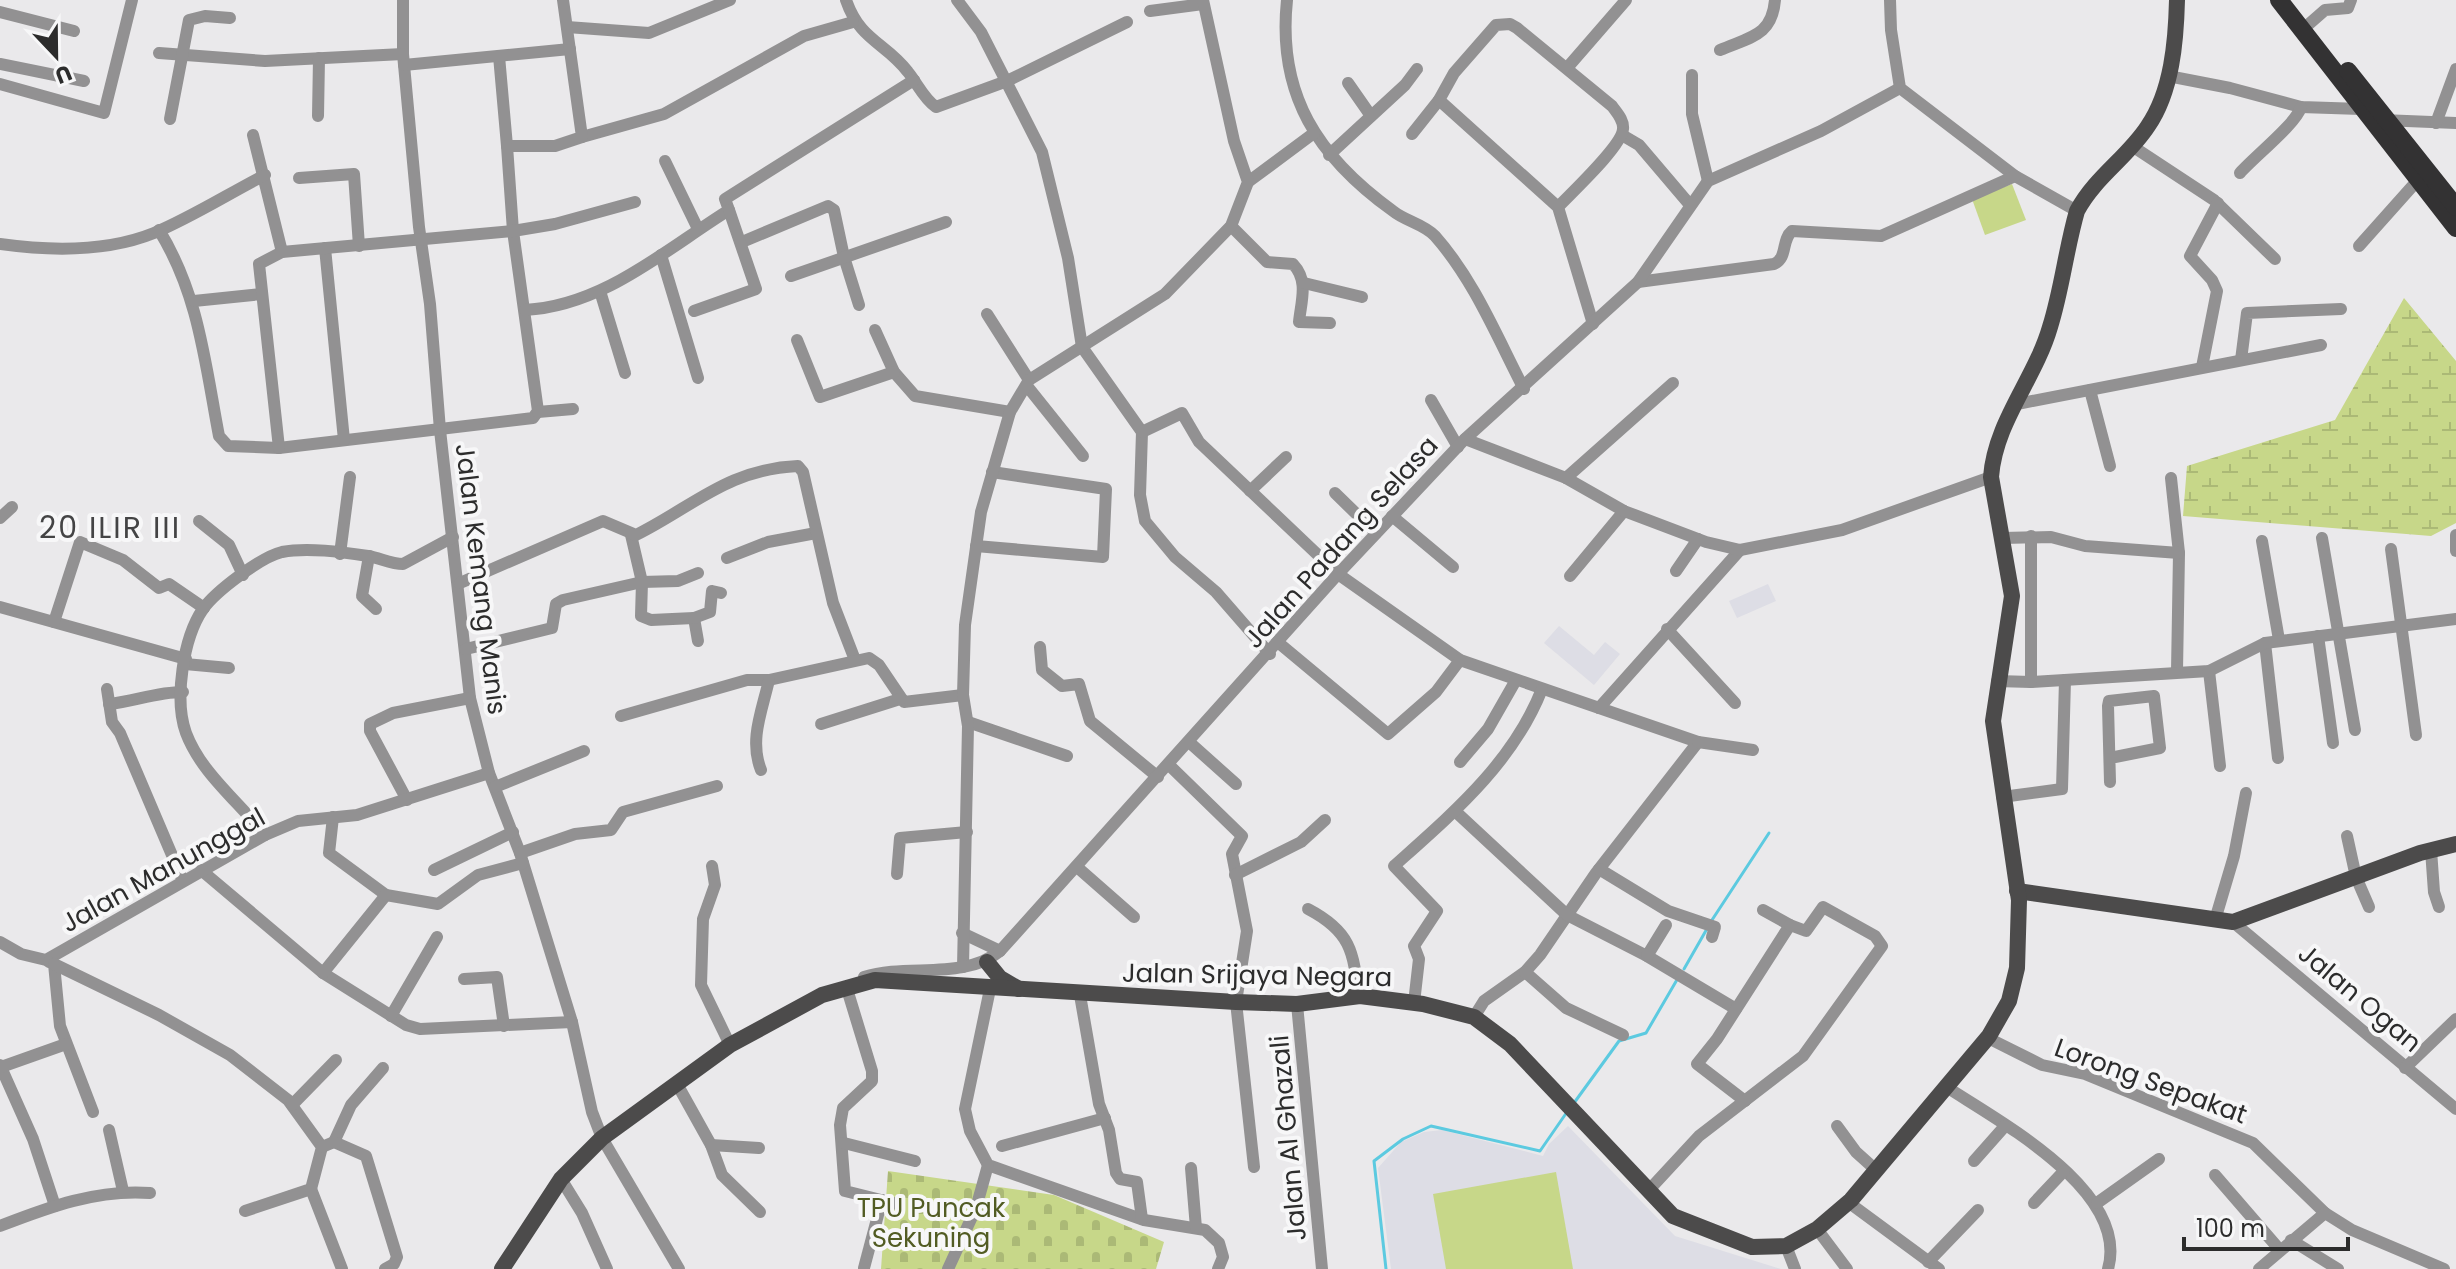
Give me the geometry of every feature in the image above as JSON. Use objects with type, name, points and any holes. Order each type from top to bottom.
[{"type":"highway","points":[[2279,0],[2373,116],[2456,207]]},
{"type":"highway","points":[[2291,0],[2417,181],[2456,228]]},
{"type":"main road","name":"Jalan Srijaya Negara","points":[[502,1269],[561,1179],[602,1138],[730,1045],[822,995],[875,980],[1080,995],[1236,1002],[1297,1004],[1358,996],[1414,1003],[1474,1017],[1510,1044],[1673,1216],[1752,1247],[1786,1246],[1817,1229],[1848,1202],[1988,1038],[2009,1001],[2017,968],[2017,891],[1993,721],[2012,596],[1991,477],[1998,438],[2017,404],[2051,326],[2077,211],[2085,196],[2149,125],[2168,76],[2177,0]]},
{"type":"main road","points":[[2017,891],[2233,922],[2431,850],[2456,844]]},
{"type":"main road","points":[[987,962],[1000,978],[1020,990]]},
{"type":"street","points":[[0,84],[104,113],[132,0]]},
{"type":"street","name":"Jalan Kemang Manis","points":[[403,0],[403,60],[420,241],[430,304],[440,430],[460,583],[470,698],[489,773],[522,858],[572,1022],[592,1112],[602,1138],[679,1269]]},
{"type":"street","points":[[563,0],[582,137]]},
{"type":"street","points":[[567,27],[649,33],[730,0]]},
{"type":"street","points":[[846,0],[853,22],[871,41],[907,69],[936,107],[1007,81],[1127,22]]},
{"type":"street","points":[[957,0],[981,32],[1042,152],[1057,206],[1082,347],[1142,432],[1140,495],[1148,528],[1216,592],[1270,654]]},
{"type":"street","points":[[1287,0],[1288,66],[1297,105],[1314,133],[1329,155],[1395,213],[1432,233],[1480,303],[1524,389]]},
{"type":"street","points":[[1567,68],[1626,0]]},
{"type":"street","points":[[1720,50],[1765,30],[1773,19],[1775,0]]},
{"type":"street","points":[[1890,0],[1900,88],[2015,176],[2077,211]]},
{"type":"street","points":[[2309,24],[2325,10],[2348,8],[2351,0]]},
{"type":"street","points":[[1150,11],[1203,2],[1234,141],[1248,182]]},
{"type":"street","points":[[0,12],[74,31]]},
{"type":"street","points":[[170,119],[180,55],[192,17],[230,18]]},
{"type":"street","points":[[507,146],[555,146],[664,114],[771,58],[804,36],[853,22]]},
{"type":"street","points":[[1412,134],[1439,100],[1454,73],[1496,25],[1510,24],[1612,106],[1622,120],[1622,135],[1558,207]]},
{"type":"street","points":[[159,53],[265,61],[319,58],[403,60],[570,49]]},
{"type":"street","points":[[499,56],[513,231],[538,412]]},
{"type":"street","points":[[318,116],[319,58]]},
{"type":"street","points":[[0,64],[84,81]]},
{"type":"street","points":[[1329,155],[1417,69]]},
{"type":"street","points":[[2436,123],[2456,69]]},
{"type":"street","points":[[1692,75],[1692,114],[1708,181]]},
{"type":"street","points":[[2168,76],[2301,107],[2456,123]]},
{"type":"street","points":[[694,311],[756,289],[725,199],[914,80]]},
{"type":"street","points":[[1348,83],[1371,116]]},
{"type":"street","points":[[1431,400],[1461,443],[1524,389],[1638,282],[1708,181],[1821,131],[1900,88]]},
{"type":"street","points":[[1439,100],[1493,153],[1558,207],[1593,324]]},
{"type":"street","points":[[2240,173],[2295,121],[2301,107]]},
{"type":"street","points":[[963,967],[968,722],[963,695],[965,625],[976,546],[992,472],[1010,412],[1028,383],[1165,294],[1231,226],[1248,182],[1314,133]]},
{"type":"street","points":[[253,135],[282,252]]},
{"type":"street","points":[[1622,135],[1639,145],[1690,205]]},
{"type":"street","points":[[2132,146],[2218,203],[2275,259]]},
{"type":"street","points":[[665,161],[698,229]]},
{"type":"street","points":[[299,178],[354,174],[359,246]]},
{"type":"street","points":[[0,244],[72,249],[126,242],[159,230],[265,175]]},
{"type":"street","points":[[1638,282],[1777,263],[1792,231],[1881,236],[2015,176]]},
{"type":"street","points":[[2359,246],[2417,181]]},
{"type":"street","points":[[279,448],[260,261],[282,252],[513,231],[555,224],[635,202]]},
{"type":"street","points":[[2202,367],[2217,291],[2212,280],[2190,256],[2218,203]]},
{"type":"street","points":[[742,242],[828,206],[834,210],[859,305]]},
{"type":"street","points":[[525,310],[557,308],[600,291],[729,210]]},
{"type":"street","points":[[791,276],[946,222]]},
{"type":"street","points":[[1231,226],[1267,262],[1293,264],[1304,283],[1299,322],[1330,323]]},
{"type":"street","points":[[159,230],[175,253],[194,301],[219,436],[228,446],[279,448],[533,418],[538,412],[573,409]]},
{"type":"street","points":[[325,248],[344,440]]},
{"type":"street","points":[[661,255],[698,378]]},
{"type":"street","points":[[1304,283],[1362,297]]},
{"type":"street","points":[[600,291],[625,373]]},
{"type":"street","points":[[194,301],[262,294]]},
{"type":"street","points":[[2241,360],[2247,313],[2341,309]]},
{"type":"street","points":[[987,314],[1028,383],[1083,456]]},
{"type":"street","points":[[875,330],[894,372],[906,389],[921,399],[1010,412]]},
{"type":"street","points":[[797,340],[820,397],[894,372]]},
{"type":"street","points":[[2017,404],[2321,345]]},
{"type":"street","points":[[1566,478],[1673,383]]},
{"type":"street","points":[[2090,390],[2110,466]]},
{"type":"street","points":[[1142,432],[1182,413],[1199,442],[1338,574],[1460,660],[1698,742],[1753,750]]},
{"type":"street","name":"Jalan Padang Selasa","points":[[822,995],[878,972],[963,967],[987,962],[1000,951],[1280,644],[1338,574],[1461,443],[1566,478],[1624,511],[1698,539],[1740,550],[1842,530],[1991,477]]},
{"type":"street","points":[[1250,491],[1286,457]]},
{"type":"street","points":[[631,535],[720,484],[751,472],[794,466],[803,472],[833,603],[855,660]]},
{"type":"street","points":[[976,546],[1103,557],[1106,489],[992,472]]},
{"type":"street","points":[[340,554],[350,477]]},
{"type":"street","points":[[2171,478],[2179,553],[2177,671]]},
{"type":"street","points":[[1335,493],[1376,533]]},
{"type":"street","points":[[0,518],[12,507]]},
{"type":"street","points":[[1570,576],[1624,511]]},
{"type":"street","points":[[1392,516],[1453,567]]},
{"type":"street","points":[[199,521],[229,545],[243,575]]},
{"type":"street","points":[[460,583],[603,521],[611,522],[631,535],[642,582],[643,617],[694,618],[710,612],[712,591],[721,593]]},
{"type":"street","points":[[727,558],[768,542],[816,533]]},
{"type":"street","points":[[2456,535],[2456,551]]},
{"type":"street","points":[[2031,536],[2031,682]]},
{"type":"street","points":[[265,835],[194,750],[185,730],[183,692],[186,662],[191,635],[204,608],[243,575],[271,556],[285,551],[369,556],[403,564],[453,537]]},
{"type":"street","points":[[2003,538],[2051,537],[2085,546],[2179,553]]},
{"type":"street","points":[[2322,538],[2355,730]]},
{"type":"street","points":[[1676,571],[1698,539]]},
{"type":"street","points":[[2262,541],[2272,641],[2278,758]]},
{"type":"street","points":[[54,622],[80,542],[123,560],[159,588],[169,584],[204,608]]},
{"type":"street","points":[[2391,549],[2416,735]]},
{"type":"street","points":[[1599,708],[1740,550]]},
{"type":"street","points":[[369,556],[362,596],[376,609]]},
{"type":"street","points":[[466,649],[550,629],[556,624],[556,604],[560,601],[642,582],[678,581],[698,573]]},
{"type":"street","points":[[0,607],[186,662],[229,668]]},
{"type":"street","points":[[694,618],[698,641]]},
{"type":"street","points":[[1997,681],[2031,682],[2209,671],[2272,641],[2456,619]]},
{"type":"street","points":[[1667,629],[1735,703]]},
{"type":"street","points":[[2318,636],[2333,743]]},
{"type":"street","points":[[1280,644],[1388,734],[1436,692],[1460,660]]},
{"type":"street","points":[[1040,647],[1042,670],[1062,686],[1079,684],[1090,721],[1158,777]]},
{"type":"street","points":[[621,716],[747,680],[769,680],[855,660],[873,659],[900,699],[909,703],[963,695]]},
{"type":"street","points":[[2209,671],[2220,766]]},
{"type":"street","points":[[2130,677],[2131,696]]},
{"type":"street","points":[[761,770],[754,746],[769,680]]},
{"type":"street","points":[[1460,762],[1488,729],[1516,680]]},
{"type":"street","points":[[2002,797],[2062,789],[2065,680]]},
{"type":"street","points":[[107,689],[112,722],[120,733],[183,881]]},
{"type":"street","points":[[1414,1003],[1419,959],[1414,946],[1437,911],[1394,866],[1456,812],[1508,752],[1530,719],[1542,689]]},
{"type":"street","points":[[109,704],[148,699],[158,692],[183,692]]},
{"type":"street","points":[[2110,758],[2155,751],[2162,743],[2156,699],[2150,695],[2109,701],[2110,782]]},
{"type":"street","points":[[407,800],[370,731],[370,724],[393,713],[470,698]]},
{"type":"street","points":[[821,724],[900,699]]},
{"type":"street","points":[[968,722],[1067,756]]},
{"type":"street","points":[[1189,742],[1236,784]]},
{"type":"street","points":[[1474,1017],[1484,1001],[1525,972],[1599,869],[1698,742]]},
{"type":"street","points":[[495,787],[584,751]]},
{"type":"street","points":[[1169,765],[1242,835],[1232,854],[1247,931],[1236,1002],[1254,1167]]},
{"type":"street","name":"Jalan Manunggal","points":[[0,942],[21,954],[50,962],[201,870],[265,835],[298,821],[357,815],[489,773]]},
{"type":"street","points":[[333,817],[329,853],[386,895],[438,904],[478,875],[575,834],[611,830],[627,810],[717,786]]},
{"type":"street","points":[[2215,920],[2234,856],[2246,793]]},
{"type":"street","points":[[1456,812],[1567,915],[1647,956],[1736,1009]]},
{"type":"street","points":[[1235,875],[1301,842],[1325,820]]},
{"type":"street","points":[[434,870],[513,832]]},
{"type":"street","points":[[897,874],[899,839],[967,832]]},
{"type":"street","points":[[2347,836],[2356,877],[2369,907]]},
{"type":"street","points":[[2431,850],[2434,892],[2439,907]]},
{"type":"street","points":[[712,866],[715,885],[703,919],[701,985],[730,1045]]},
{"type":"street","points":[[1077,867],[1134,917]]},
{"type":"street","points":[[1599,869],[1668,911],[1715,927],[1712,937]]},
{"type":"street","points":[[201,870],[323,973],[391,1016],[420,1029],[572,1022]]},
{"type":"street","points":[[323,973],[386,895]]},
{"type":"street","points":[[1649,1190],[1699,1136],[1803,1056],[1882,946],[1875,936],[1823,907],[1806,931],[1763,910]]},
{"type":"street","points":[[1308,909],[1331,923],[1350,945],[1358,996]]},
{"type":"street","name":"Jalan Ogan","points":[[2233,922],[2456,1109]]},
{"type":"street","points":[[1647,956],[1666,925]]},
{"type":"street","points":[[1745,1101],[1697,1065],[1790,925]]},
{"type":"street","points":[[962,933],[1000,951]]},
{"type":"street","points":[[391,1016],[437,937]]},
{"type":"street","points":[[50,962],[60,1026],[93,1112]]},
{"type":"street","points":[[50,962],[159,1015],[230,1055],[292,1105],[328,1144],[362,1152],[367,1159],[397,1257],[394,1264],[385,1269]]},
{"type":"street","points":[[1525,972],[1566,1008],[1623,1035]]},
{"type":"street","points":[[464,979],[497,977],[504,1026]]},
{"type":"street","points":[[983,988],[965,1109],[970,1131],[988,1165],[1142,1219],[1210,1232],[1219,1243],[1223,1257],[1218,1269]]},
{"type":"street","points":[[847,989],[872,1071],[872,1081],[843,1108],[840,1125],[844,1143],[845,1191],[897,1204]]},
{"type":"street","points":[[1080,995],[1118,1177],[1138,1183],[1142,1219]]},
{"type":"street","name":"Jalan Al Ghazali","points":[[1297,1004],[1322,1269]]},
{"type":"street","points":[[2405,1068],[2456,1019]]},
{"type":"street","name":"Lorong Sepakat","points":[[1988,1038],[2042,1065],[2085,1074],[2253,1143],[2325,1213],[2406,1263],[2444,1269]]},
{"type":"street","points":[[55,1206],[33,1139],[0,1066],[66,1044]]},
{"type":"street","points":[[292,1105],[336,1060]]},
{"type":"street","points":[[342,1269],[311,1189],[328,1144],[351,1105],[383,1068]]},
{"type":"street","points":[[677,1084],[711,1145],[722,1175],[760,1212]]},
{"type":"street","points":[[1945,1086],[2064,1171],[2097,1203],[2111,1235],[2112,1253],[2108,1269]]},
{"type":"street","points":[[1002,1146],[1105,1118]]},
{"type":"street","points":[[1837,1126],[1856,1152],[1876,1170]]},
{"type":"street","points":[[1974,1161],[2005,1126]]},
{"type":"street","points":[[109,1130],[123,1191]]},
{"type":"street","points":[[844,1143],[915,1161]]},
{"type":"street","points":[[711,1145],[759,1148]]},
{"type":"street","points":[[2097,1203],[2159,1159]]},
{"type":"street","points":[[948,1269],[976,1208],[988,1165]]},
{"type":"street","points":[[1191,1168],[1196,1228]]},
{"type":"street","points":[[2034,1203],[2064,1171]]},
{"type":"street","points":[[2215,1175],[2279,1249]]},
{"type":"street","points":[[561,1179],[582,1213],[607,1269]]},
{"type":"street","points":[[245,1211],[311,1189]]},
{"type":"street","points":[[0,1226],[55,1206],[123,1191],[150,1193]]},
{"type":"street","points":[[864,1268],[882,1200]]},
{"type":"street","points":[[1848,1202],[1934,1266],[1978,1210]]},
{"type":"street","points":[[2259,1269],[2325,1213]]},
{"type":"street","points":[[1817,1229],[1847,1269]]},
{"type":"street","points":[[2291,1240],[2338,1269]]},
{"type":"street","points":[[1786,1246],[1795,1269]]},
{"type":"street","points":[[1911,1269],[1917,1254]]},
{"type":"shaded area","points":[[1768,584],[1776,601],[1737,618],[1729,601]]},
{"type":"shaded area","points":[[1559,626],[1594,655],[1605,642],[1620,654],[1594,685],[1544,643]]},
{"type":"shaded area","points":[[1568,1126],[1675,1236],[1781,1269],[1391,1269],[1378,1168],[1401,1142],[1424,1132],[1442,1130],[1543,1156],[1549,1144]]},
{"type":"green space","points":[[2012,184],[2026,220],[1985,235],[1972,199]]},
{"type":"green space","points":[[2404,298],[2456,361],[2456,523],[2431,536],[2183,516],[2187,466],[2335,420]]},
{"type":"green space","name":"TPU Puncak Sekuning","points":[[888,1171],[1054,1195],[1164,1242],[1156,1269],[881,1269]]},
{"type":"green space","points":[[1556,1172],[1573,1269],[1446,1269],[1433,1194]]},
{"type":"waterway","points":[[1712,920],[1769,833]]},
{"type":"waterway","points":[[1684,969],[1708,927]]},
{"type":"waterway","points":[[1574,1103],[1619,1041],[1646,1033],[1678,978]]},
{"type":"waterway","points":[[1386,1269],[1374,1161],[1403,1139],[1431,1126],[1540,1151],[1567,1112]]},
{"type":"district","name":"20 ILIR III","points":[[110,527]]}]
